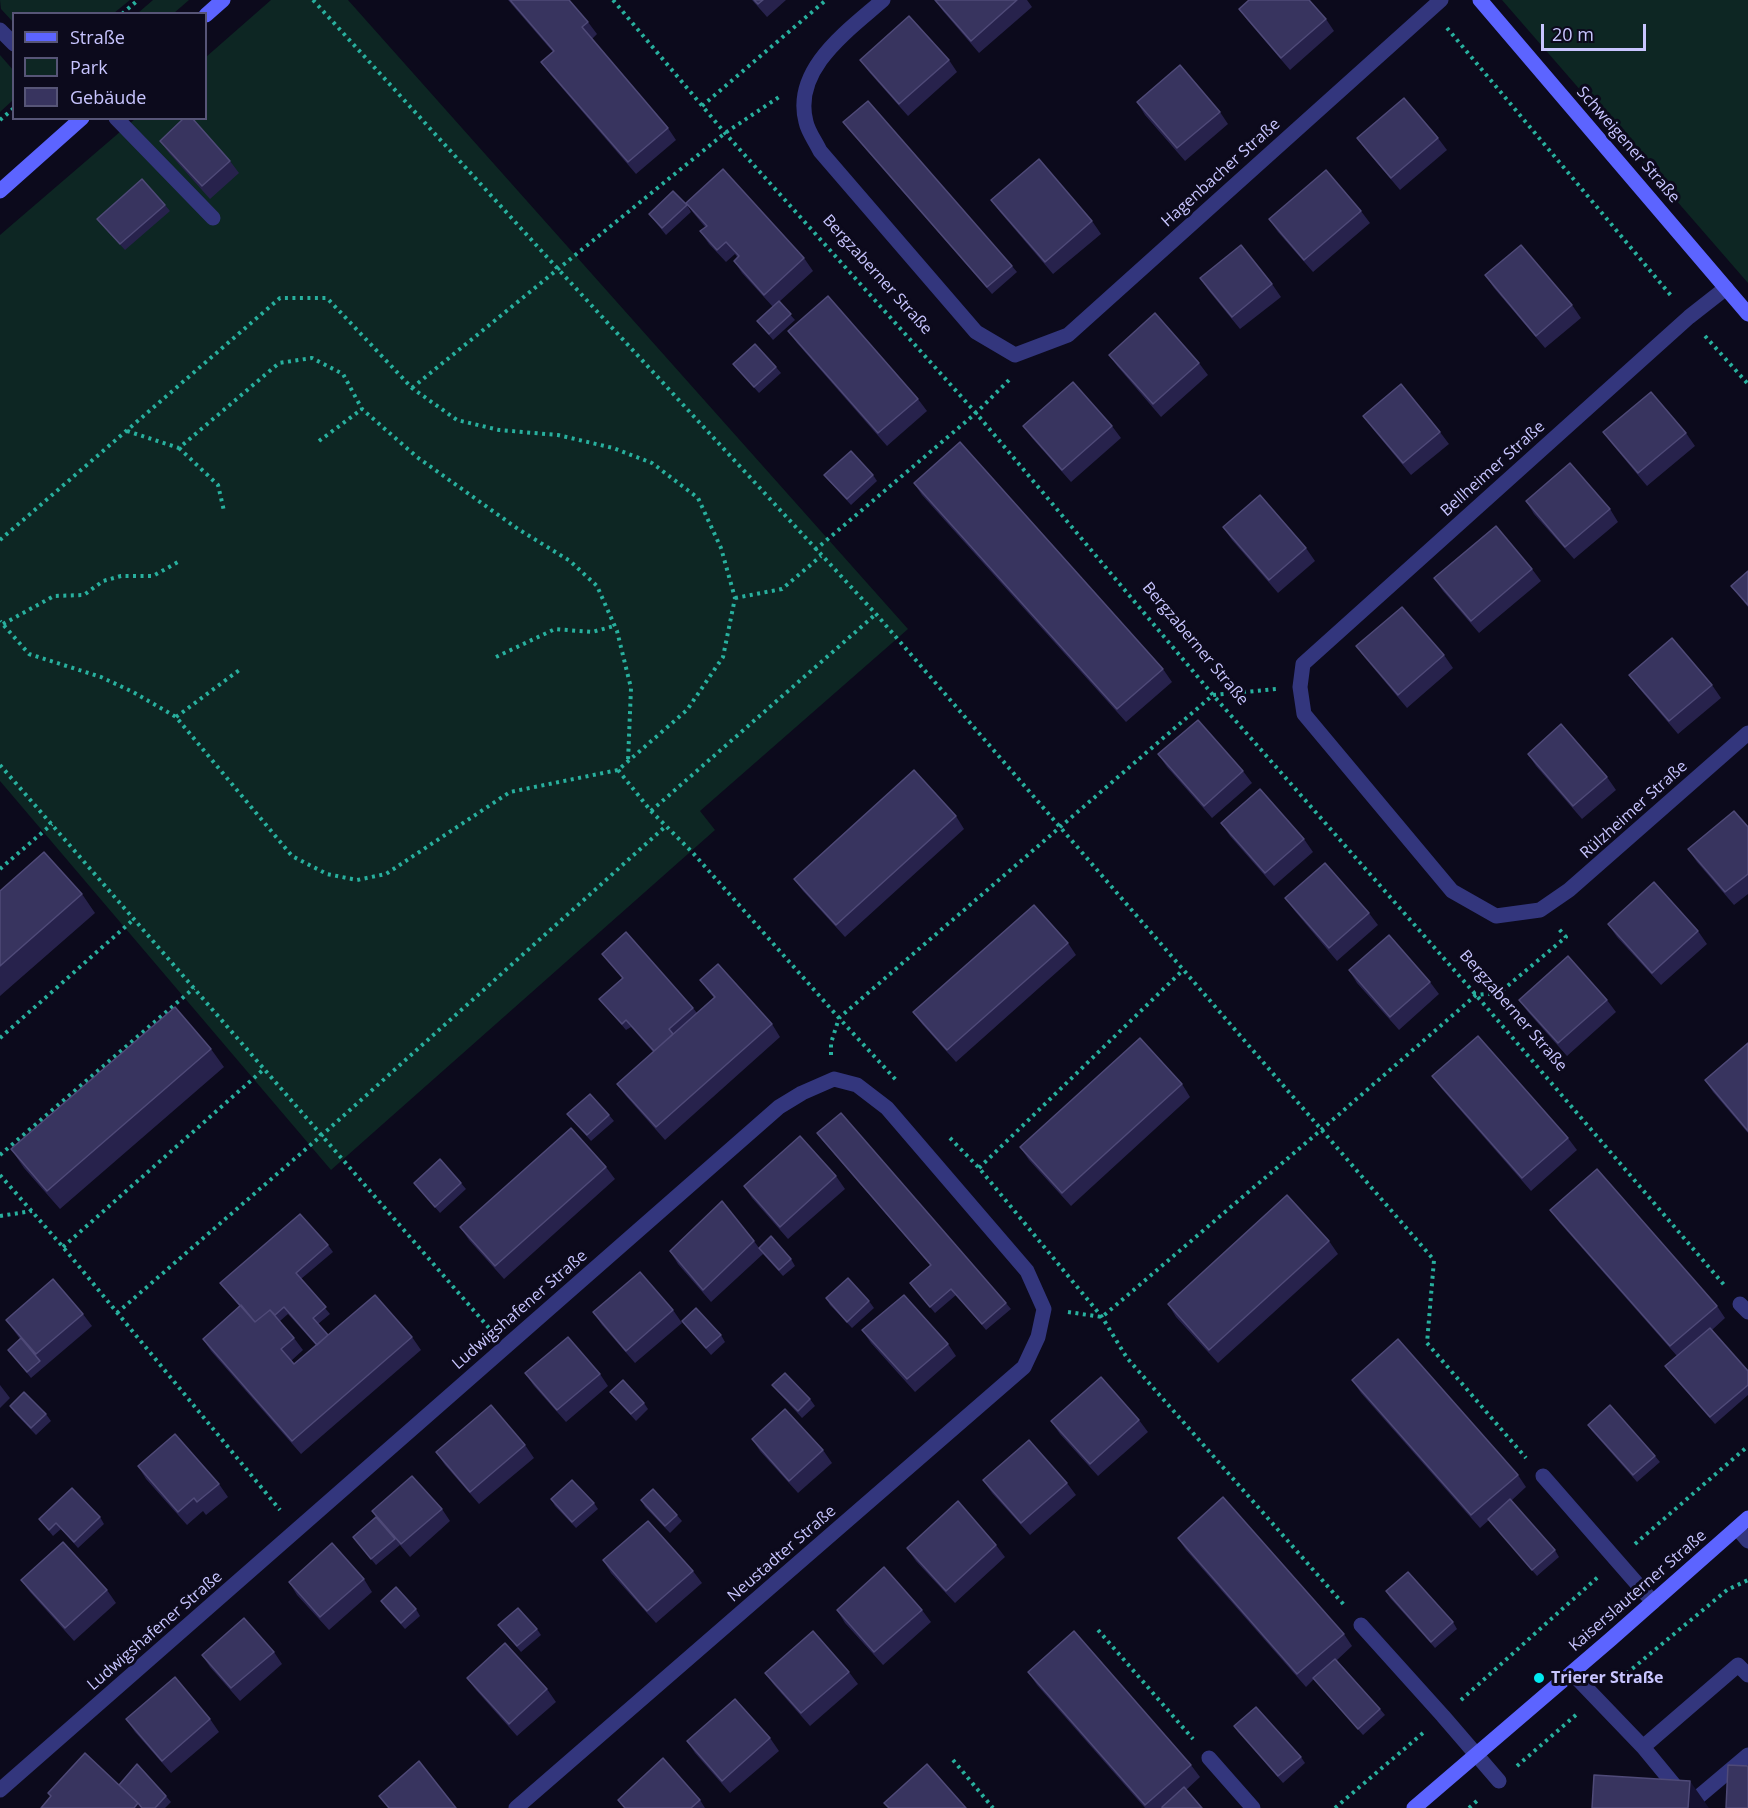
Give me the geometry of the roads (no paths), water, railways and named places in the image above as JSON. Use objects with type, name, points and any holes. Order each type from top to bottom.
[{"type":"main road","points":[[207,14],[223,0]]},
{"type":"main road","name":"Schweigener Straße","points":[[1480,0],[1748,314]]},
{"type":"main road","points":[[0,191],[80,120]]},
{"type":"main road","name":"Kaiserslauterner Straße","points":[[1414,1808],[1742,1523]]},
{"type":"street","name":"Hagenbacher Straße","points":[[884,0],[845,34],[814,68],[809,76],[805,92],[806,122],[820,151],[976,332],[1015,355],[1068,335],[1436,4]]},
{"type":"street","points":[[0,30],[12,42]]},
{"type":"street","points":[[118,120],[213,218]]},
{"type":"street","name":"Bellheimer Straße","points":[[1540,910],[1496,916],[1452,891],[1304,714],[1300,687],[1303,664],[1689,317],[1726,288]]},
{"type":"street","name":"Rülzheimer Straße","points":[[1540,910],[1594,870],[1748,733]]},
{"type":"street","name":"Ludwigshafener Straße","points":[[0,1790],[779,1107],[812,1088],[834,1079],[857,1085],[887,1108],[1027,1271],[1044,1309]]},
{"type":"street","name":"Neustadter Straße","points":[[516,1808],[1024,1367],[1038,1337],[1044,1309]]},
{"type":"street","points":[[1543,1476],[1653,1602]]},
{"type":"street","points":[[1742,1523],[1748,1541]]},
{"type":"street","points":[[1361,1625],[1499,1781]]},
{"type":"street","points":[[1643,1747],[1738,1665],[1748,1675]]},
{"type":"street","points":[[1572,1673],[1643,1747],[1690,1804],[1748,1755]]},
{"type":"street","points":[[1209,1758],[1253,1808]]},
{"type":"place","name":"Trierer Straße","points":[[1539,1678]]}]
